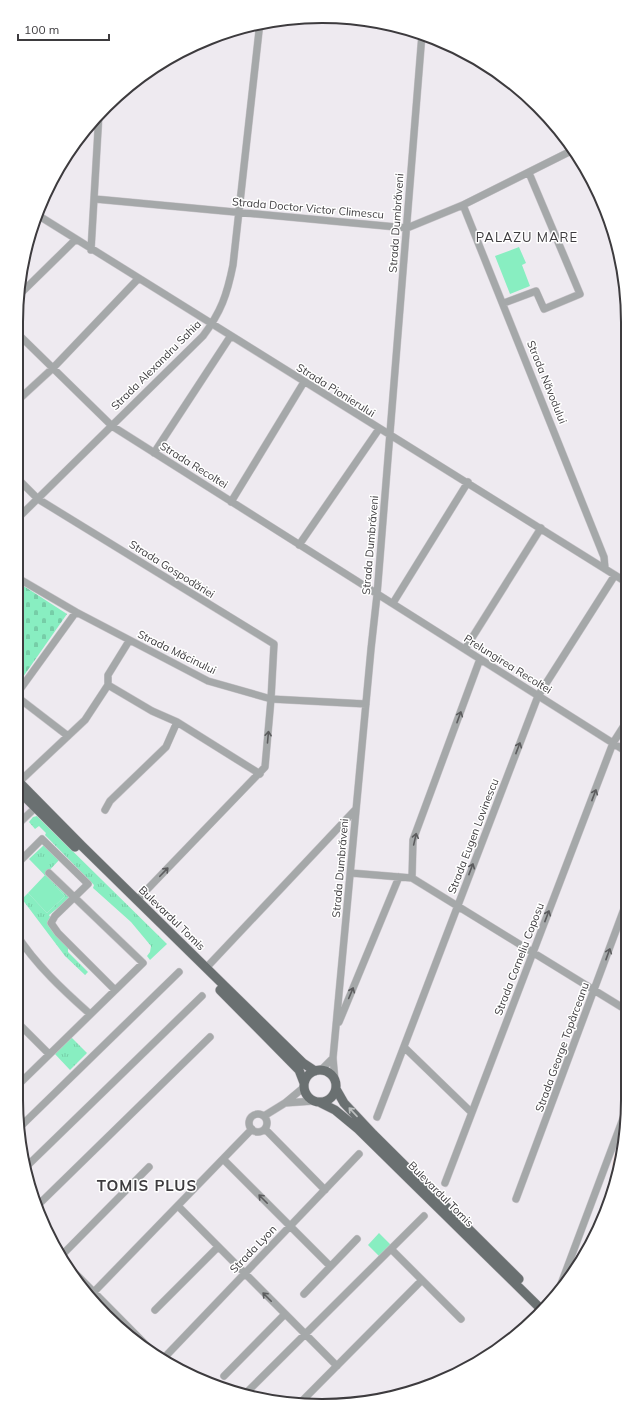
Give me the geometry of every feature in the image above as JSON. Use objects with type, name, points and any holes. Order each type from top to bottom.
[{"type":"main road","name":"Bulevardul Tomis","points":[[23,789],[303,1063],[318,1070]]},
{"type":"main road","name":"Bulevardul Tomis","points":[[23,791],[35,808],[278,1047],[299,1070],[304,1085]]},
{"type":"main road","points":[[318,1070],[331,1075],[335,1085],[330,1099],[317,1102],[307,1096],[304,1085],[307,1076],[318,1070]]},
{"type":"main road","name":"Bulevardul Tomis","points":[[335,1085],[344,1103],[373,1134],[542,1302]]},
{"type":"main road","name":"Bulevardul Tomis","points":[[317,1102],[335,1110],[358,1129],[538,1306]]},
{"type":"street","name":"Strada Alexandru Sahia","points":[[23,513],[203,336],[212,325],[228,293],[240,212],[259,30]]},
{"type":"street","name":"Strada Dumbrăveni","points":[[335,1085],[334,1058],[336,1029],[366,704],[378,595],[422,40]]},
{"type":"street","points":[[91,250],[99,123]]},
{"type":"street","name":"Strada Doctor Victor Climescu","points":[[95,199],[407,228],[464,204],[568,152]]},
{"type":"street","points":[[504,303],[536,291],[544,309],[580,294],[529,173]]},
{"type":"street","name":"Strada Năvodului","points":[[464,204],[604,557],[605,568]]},
{"type":"street","name":"Strada Pionierului","points":[[42,218],[230,337],[390,436],[468,482],[621,579]]},
{"type":"street","points":[[26,288],[75,240]]},
{"type":"street","points":[[23,396],[53,368],[138,279]]},
{"type":"street","points":[[154,453],[230,337]]},
{"type":"street","name":"Strada Recoltei","points":[[23,339],[112,426],[378,595]]},
{"type":"street","points":[[231,502],[304,382]]},
{"type":"street","points":[[299,545],[379,429]]},
{"type":"street","points":[[393,603],[468,482]]},
{"type":"street","name":"Strada Gospodăriei","points":[[23,484],[38,498],[274,644],[271,699]]},
{"type":"street","points":[[465,649],[541,528]]},
{"type":"street","name":"Strada Eugen Lovinescu","points":[[377,1117],[538,696],[615,575]]},
{"type":"street","name":"Strada Măcinului","points":[[23,581],[129,641],[208,681],[271,699],[366,704]]},
{"type":"street","name":"Prelungirea Recoltei","points":[[378,595],[393,603],[621,748]]},
{"type":"street","points":[[23,685],[76,612]]},
{"type":"street","points":[[23,777],[85,720],[108,685],[108,675],[129,641]]},
{"type":"street","points":[[412,878],[413,840],[480,659]]},
{"type":"street","points":[[108,685],[152,711],[177,722],[260,774]]},
{"type":"street","points":[[137,900],[260,774],[265,767],[271,699]]},
{"type":"street","points":[[23,703],[68,736]]},
{"type":"street","points":[[105,810],[110,802],[166,747],[177,722]]},
{"type":"street","name":"Strada Corneliu Coposu","points":[[445,1183],[613,743],[621,730]]},
{"type":"street","points":[[23,819],[35,808]]},
{"type":"street","points":[[206,968],[356,809]]},
{"type":"street","points":[[23,858],[42,838],[88,884],[54,916],[52,923],[58,934],[115,990]]},
{"type":"street","points":[[23,1080],[143,963],[49,873]]},
{"type":"street","points":[[351,873],[412,878],[621,1007]]},
{"type":"street","points":[[336,1029],[400,877]]},
{"type":"street","name":"Strada George Topârceanu","points":[[516,1199],[621,918]]},
{"type":"street","points":[[24,947],[54,982],[90,1014]]},
{"type":"street","points":[[24,1123],[179,972]]},
{"type":"street","points":[[30,1163],[202,996]]},
{"type":"street","points":[[23,1028],[49,1054]]},
{"type":"street","points":[[41,1202],[210,1037]]},
{"type":"street","points":[[404,1047],[471,1112]]},
{"type":"street","points":[[318,1070],[334,1058]]},
{"type":"street","points":[[252,1130],[250,1124],[251,1118],[256,1115],[264,1116],[285,1103],[304,1085]]},
{"type":"street","points":[[285,1103],[317,1102]]},
{"type":"street","points":[[252,1130],[259,1132],[265,1129],[267,1122],[264,1116]]},
{"type":"street","points":[[265,1129],[325,1190]]},
{"type":"street","points":[[564,1275],[619,1129]]},
{"type":"street","points":[[93,1293],[252,1130]]},
{"type":"street","name":"Strada Lyon","points":[[166,1355],[359,1154]]},
{"type":"street","points":[[223,1159],[330,1266]]},
{"type":"street","points":[[65,1252],[149,1167]]},
{"type":"street","points":[[178,1206],[337,1366]]},
{"type":"street","points":[[249,1390],[424,1216]]},
{"type":"street","points":[[304,1294],[357,1239]]},
{"type":"street","points":[[155,1310],[218,1247]]},
{"type":"street","points":[[391,1249],[461,1319]]},
{"type":"street","points":[[305,1398],[422,1280]]},
{"type":"street","points":[[224,1376],[285,1314]]},
{"type":"shaded area","points":[[23,800],[33,809],[23,818]]},
{"type":"shaded area","points":[[615,1153],[613,1166],[612,1165]]},
{"type":"green space","points":[[519,247],[526,263],[522,265],[530,286],[510,294],[495,256]]},
{"type":"green space","points":[[23,586],[67,614],[23,677]]},
{"type":"green space","points":[[37,816],[167,944],[150,960],[147,956],[150,952],[151,946],[131,922],[93,888],[94,885],[45,835],[46,833],[39,826],[35,829],[29,822],[33,817]]},
{"type":"green space","points":[[44,845],[60,859],[46,874],[70,898],[49,915],[68,947],[68,952],[88,972],[85,975],[65,956],[23,900],[23,898],[28,893],[47,913],[65,896],[29,859]]},
{"type":"green space","points":[[45,875],[65,896],[47,913],[28,893]]},
{"type":"green space","points":[[71,1037],[87,1053],[70,1070],[54,1053]]},
{"type":"green space","points":[[379,1233],[391,1245],[379,1256],[368,1245]]},
{"type":"district","name":"PALAZU MARE","points":[[527,237]]},
{"type":"district","name":"TOMIS PLUS","points":[[147,1185]]}]
